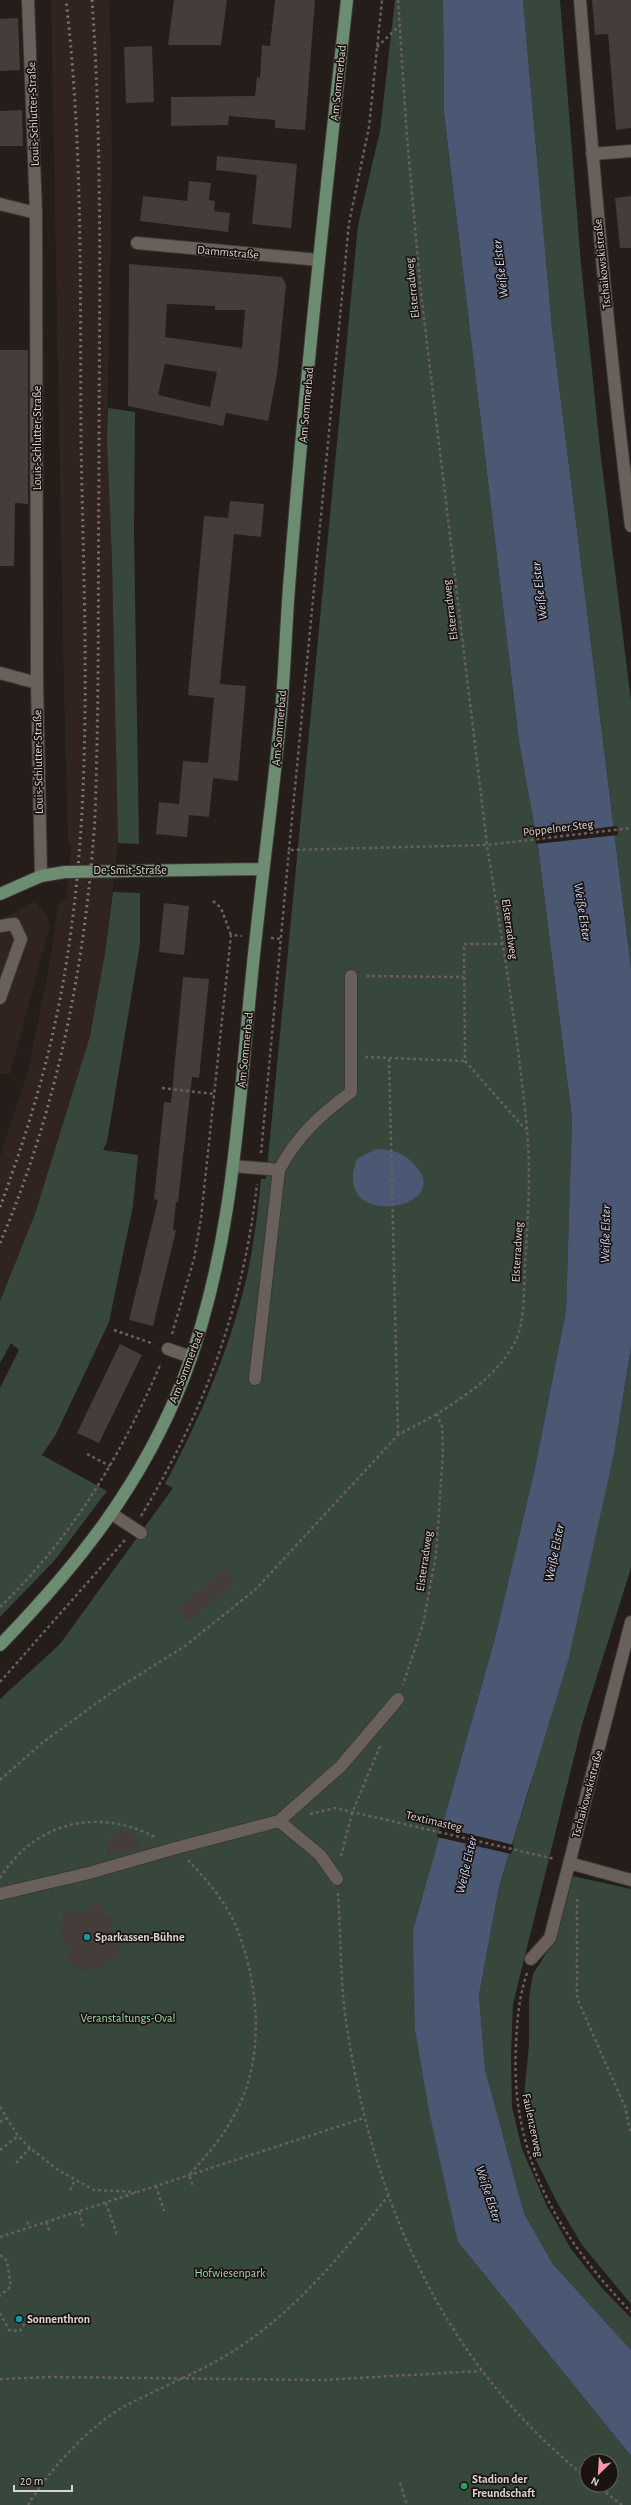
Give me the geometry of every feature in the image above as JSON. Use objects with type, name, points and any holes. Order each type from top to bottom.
[{"type":"main road","name":"Am Sommerbad","points":[[0,1645],[78,1561],[112,1514],[154,1444],[191,1357],[206,1314],[218,1264],[233,1166],[256,937],[281,713],[290,576],[319,260],[347,0]]},
{"type":"main road","name":"De-Smit-Straße","points":[[0,894],[41,876],[86,870],[264,869]]},
{"type":"street","name":"Louis-Schlutter-Straße","points":[[28,0],[36,213],[37,683],[41,876]]},
{"type":"street","name":"Tschaikowskistraße","points":[[580,0],[592,154],[625,434],[631,526]]},
{"type":"street","points":[[592,154],[631,151]]},
{"type":"street","points":[[0,204],[36,213]]},
{"type":"street","name":"Dammstraße","points":[[137,243],[319,260]]},
{"type":"street","points":[[0,673],[37,683]]},
{"type":"street","points":[[0,926],[14,924],[21,939],[12,958],[0,998]]},
{"type":"street","points":[[0,966],[12,958]]},
{"type":"street","points":[[255,1379],[279,1170],[291,1147],[313,1124],[351,1092],[351,976]]},
{"type":"street","points":[[233,1166],[279,1170]]},
{"type":"street","points":[[168,1349],[191,1357]]},
{"type":"street","points":[[112,1514],[141,1532]]},
{"type":"street","name":"Tschaikowskistraße","points":[[531,1959],[550,1938],[631,1622]]},
{"type":"street","points":[[0,1894],[88,1874],[176,1848],[279,1821],[341,1766],[398,1699]]},
{"type":"street","points":[[279,1821],[320,1855],[337,1879]]},
{"type":"street","points":[[569,1863],[631,1880]]},
{"type":"path","points":[[290,850],[349,223],[369,127],[382,0]]},
{"type":"path","name":"Elsterradweg","points":[[398,0],[408,151],[421,293],[487,845],[503,944],[527,1131],[529,1208],[523,1299],[517,1338],[506,1358],[490,1375],[470,1393],[437,1414],[442,1427],[443,1452],[436,1555],[423,1624],[398,1699]]},
{"type":"path","points":[[377,48],[400,25]]},
{"type":"path","name":"Pöppelner Steg","points":[[487,845],[631,828]]},
{"type":"path","points":[[0,1607],[54,1549],[93,1495],[141,1409],[168,1349],[194,1259],[206,1181],[231,935],[221,908],[213,901]]},
{"type":"path","points":[[231,935],[282,939]]},
{"type":"path","points":[[503,944],[464,944],[465,1061],[527,1131]]},
{"type":"path","points":[[351,976],[464,976]]},
{"type":"path","points":[[351,1055],[389,1059],[465,1061]]},
{"type":"path","points":[[389,1059],[393,1146],[398,1435]]},
{"type":"path","points":[[162,1088],[214,1094]]},
{"type":"path","points":[[114,1330],[168,1349]]},
{"type":"path","points":[[0,1780],[42,1743],[112,1692],[185,1646],[256,1589],[398,1435],[437,1414]]},
{"type":"path","points":[[87,1454],[110,1466]]},
{"type":"path","points":[[382,1741],[352,1813],[342,1847],[337,1879],[346,2027],[364,2118],[388,2196],[434,2300],[481,2371],[503,2399],[579,2471]]},
{"type":"path","name":"Textimasteg","points":[[304,1816],[335,1808],[555,1860]]},
{"type":"path","points":[[0,1879],[29,1846],[41,1836],[65,1826],[92,1821],[117,1822],[140,1829],[176,1848],[206,1878],[234,1923],[246,1961],[255,2002],[255,2034],[250,2072],[237,2111],[219,2141],[189,2175]]},
{"type":"path","points":[[578,1892],[577,1998],[625,2107],[631,2135]]},
{"type":"path","name":"Faulenzerweg","points":[[531,1959],[521,1989],[515,2054],[516,2095],[528,2154],[541,2187],[564,2231],[597,2277],[631,2312]]},
{"type":"path","points":[[0,2107],[18,2136],[30,2148],[75,2180],[94,2190],[139,2192]]},
{"type":"path","points":[[0,2122],[6,2118]]},
{"type":"path","points":[[0,2237],[364,2118]]},
{"type":"path","points":[[0,2150],[18,2136]]},
{"type":"path","points":[[16,2163],[30,2148]]},
{"type":"path","points":[[189,2175],[193,2186]]},
{"type":"path","points":[[70,2190],[75,2180]]},
{"type":"path","points":[[156,2186],[164,2211]]},
{"type":"path","points":[[28,2505],[37,2490],[72,2449],[98,2426],[126,2406],[182,2380],[236,2349],[288,2308],[336,2262],[388,2196]]},
{"type":"path","points":[[106,2203],[117,2235]]},
{"type":"path","points":[[79,2212],[83,2226]]},
{"type":"path","points":[[27,2222],[30,2228]]},
{"type":"path","points":[[46,2222],[50,2233]]},
{"type":"path","points":[[0,2255],[7,2261],[11,2286],[0,2296]]},
{"type":"path","points":[[0,2313],[9,2330],[20,2331],[25,2323]]},
{"type":"path","points":[[0,2379],[50,2377],[182,2380],[323,2380],[481,2371]]},
{"type":"path","points":[[400,2482],[408,2505]]},
{"type":"path","points":[[606,2493],[622,2505]]},
{"type":"shaded area","points":[[51,0],[109,0],[112,169],[107,441],[112,560],[118,843],[105,953],[90,1036],[35,1214],[0,1301],[0,1157],[28,1071],[49,968],[58,905],[66,898],[71,847],[68,841],[64,690]]},
{"type":"shaded area","points":[[34,902],[45,913],[50,925],[10,1074],[0,1074],[0,920]]},
{"type":"green space","name":"Hofwiesenpark","points":[[395,0],[443,0],[444,113],[519,741],[538,846],[572,1120],[566,1311],[535,1468],[495,1638],[413,1930],[458,2242],[631,2456],[631,2505],[0,2505],[0,1699],[60,1644],[173,1488],[165,1484],[191,1433],[214,1381],[233,1327],[248,1272],[256,1226],[261,1179],[266,1179],[358,225],[380,131]]},
{"type":"green space","points":[[523,0],[560,0],[581,264],[600,449],[631,701],[631,968],[552,328]]},
{"type":"green space","points":[[108,408],[135,412],[134,531],[139,844],[118,843],[112,560],[107,441]]},
{"type":"green space","points":[[113,892],[140,893],[140,944],[107,1142],[103,1150],[138,1155],[133,1206],[109,1322],[56,1434],[42,1455],[107,1491],[55,1560],[0,1617],[0,1388],[19,1350],[11,1343],[0,1363],[0,1301],[35,1214],[90,1036],[105,953]]},
{"type":"green space","points":[[631,1347],[631,1568],[583,1721],[513,2004],[511,2055],[512,2107],[522,2149],[547,2206],[571,2249],[602,2288],[631,2318],[631,2350],[552,2263],[524,2213],[485,2069],[479,1995],[499,1887],[530,1787],[614,1453]]},
{"type":"green space","points":[[568,1875],[631,1889],[631,2304],[582,2245],[558,2204],[533,2154],[524,2096],[529,2045],[529,1998],[533,1974],[552,1944]]},
{"type":"water","name":"Weiße Elster","points":[[443,0],[523,0],[552,328],[631,968],[631,1347],[614,1453],[569,1657],[499,1887],[479,1995],[485,2069],[524,2213],[552,2263],[631,2350],[631,2456],[458,2242],[429,2111],[415,2029],[413,1930],[495,1638],[535,1468],[566,1311],[572,1119],[538,846],[519,741],[444,113]]},
{"type":"water","points":[[376,1149],[400,1153],[414,1164],[418,1169],[424,1184],[418,1195],[406,1203],[389,1206],[373,1204],[359,1196],[353,1182],[357,1159]]},
{"type":"pier","points":[[617,826],[618,835],[536,844],[535,836]]},
{"type":"pier","points":[[440,1827],[514,1845],[511,1854],[437,1837]]},
{"type":"building","points":[[174,0],[227,0],[221,45],[168,45]]},
{"type":"building","points":[[275,0],[315,0],[305,130],[275,128],[275,120],[229,116],[228,125],[171,126],[171,97],[255,96],[257,77],[260,78],[262,45],[270,46]]},
{"type":"building","points":[[592,0],[631,0],[631,128],[616,130],[608,34],[595,35]]},
{"type":"building","points":[[18,18],[20,70],[0,71],[0,19]]},
{"type":"building","points":[[152,46],[154,102],[126,103],[124,47]]},
{"type":"building","points":[[22,110],[23,146],[0,146],[0,111]]},
{"type":"building","points":[[217,156],[297,164],[291,228],[252,224],[257,175],[216,170]]},
{"type":"building","points":[[189,181],[211,183],[209,200],[215,201],[214,211],[230,213],[228,232],[140,221],[143,196],[187,201]]},
{"type":"building","points":[[631,196],[631,248],[620,248],[615,198]]},
{"type":"building","points":[[129,264],[282,277],[286,285],[277,374],[268,421],[226,413],[223,426],[128,406]],"holes":[[[167,304],[215,306],[215,310],[245,310],[242,348],[165,337]],[[165,364],[217,372],[210,407],[158,395]]]},
{"type":"building","points":[[0,350],[28,350],[28,504],[15,503],[14,566],[0,566]]},
{"type":"building","points":[[230,501],[264,504],[261,537],[234,534],[220,684],[246,686],[238,781],[213,778],[209,817],[189,815],[187,837],[156,834],[159,802],[179,804],[183,761],[208,763],[214,698],[188,695],[204,516],[228,518]]},
{"type":"building","points":[[164,903],[189,906],[184,955],[159,952]]},
{"type":"building","points":[[183,977],[209,979],[199,1078],[192,1077],[178,1202],[176,1202],[173,1230],[176,1230],[153,1326],[129,1320],[158,1200],[154,1199],[164,1102],[171,1103]]},
{"type":"building","points":[[120,1344],[142,1355],[99,1443],[77,1433]]},
{"type":"building","points":[[226,1568],[237,1583],[187,1622],[176,1608]]},
{"type":"building","points":[[120,1831],[129,1832],[136,1836],[141,1848],[108,1855],[106,1841]]},
{"type":"building","name":"Sparkassen-Bühne","points":[[100,1901],[103,1913],[113,1918],[109,1928],[109,1940],[118,1944],[119,1953],[108,1964],[99,1968],[81,1969],[66,1961],[72,1949],[59,1932],[64,1921],[62,1912],[80,1913]]},
{"type":"railway","points":[[0,1207],[21,1148],[39,1088],[61,996],[75,900],[81,835],[84,769],[85,637],[81,440],[80,220],[75,110],[66,0]]},
{"type":"railway","points":[[0,1243],[36,1147],[63,1048],[81,947],[94,833],[98,676],[100,236],[98,118],[92,0]]},
{"type":"place","name":"Sparkassen-Bühne","points":[[87,1937]]},
{"type":"place","name":"Sonnenthron","points":[[19,2319]]},
{"type":"place","name":"Stadion der Freundschaft","points":[[464,2486]]},
{"type":"park label","name":"Veranstaltungs-Oval","points":[[128,2018]]}]
